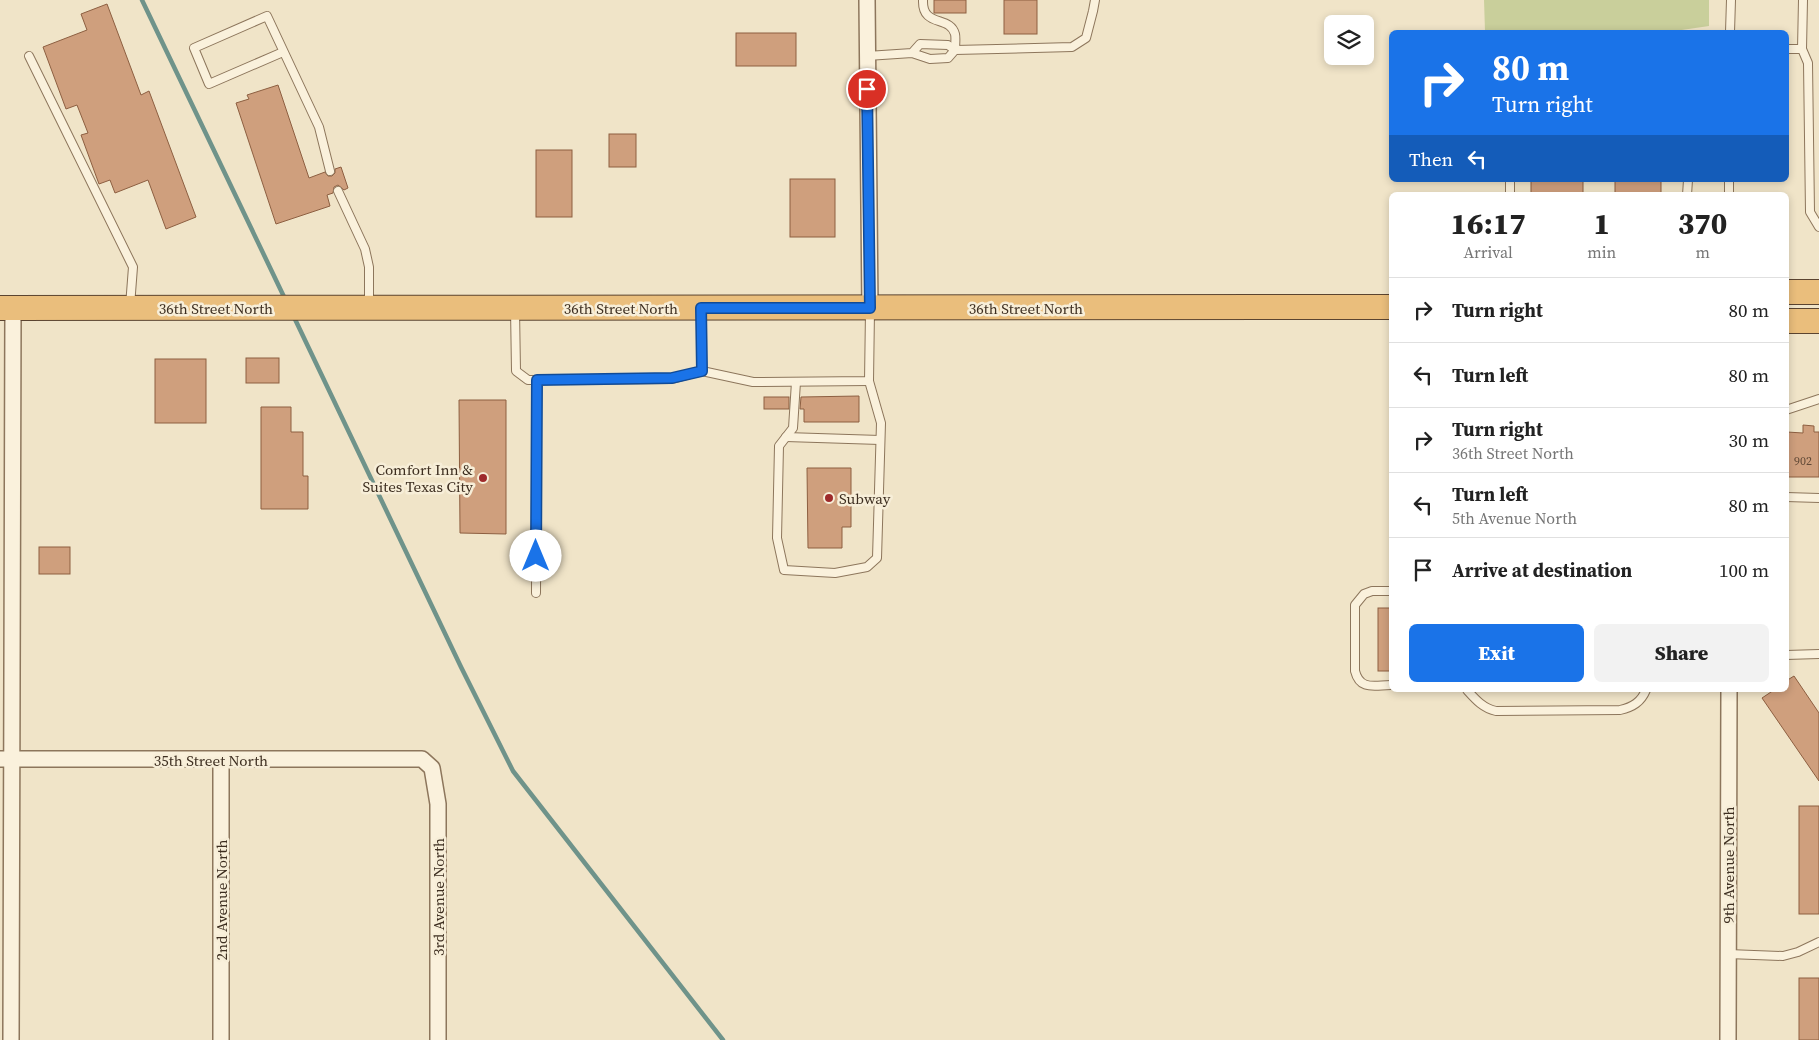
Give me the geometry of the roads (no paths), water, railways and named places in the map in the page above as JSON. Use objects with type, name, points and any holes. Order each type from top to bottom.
[{"type":"highway","points":[[1789,292],[1819,292]]},
{"type":"highway","name":"36th Street North","points":[[7,308],[1389,308]]},
{"type":"highway","points":[[1789,321],[1819,321]]},
{"type":"street","points":[[867,0],[870,308]]},
{"type":"street","points":[[7,308],[6,759],[11,1040]]},
{"type":"street","name":"9th Avenue North","points":[[1728,1040],[1729,692]]},
{"type":"street","name":"35th Street North","points":[[6,759],[422,759]]},
{"type":"street","name":"3rd Avenue North","points":[[422,759],[432,768],[438,804],[438,1040]]},
{"type":"street","name":"2nd Avenue North","points":[[221,760],[221,1040]]},
{"type":"lane","points":[[867,56],[912,53],[930,59],[948,58],[955,50],[955,34],[950,26],[926,15],[922,9],[923,0]]},
{"type":"lane","points":[[912,53],[920,44],[948,44],[955,50],[1072,47],[1086,38],[1095,0]]},
{"type":"lane","points":[[1730,30],[1731,0]]},
{"type":"lane","points":[[1803,0],[1802,48],[1808,63],[1810,212],[1819,227]]},
{"type":"lane","points":[[283,52],[209,84],[194,48],[268,16],[319,127],[330,170]]},
{"type":"lane","points":[[1789,49],[1802,48]]},
{"type":"lane","points":[[29,56],[133,267],[130,308]]},
{"type":"lane","points":[[338,191],[365,249],[369,267],[369,308]]},
{"type":"lane","points":[[515,308],[516,371],[528,380],[672,378],[702,371],[753,382],[869,381]]},
{"type":"lane","points":[[701,308],[702,371]]},
{"type":"lane","points":[[796,382],[793,428],[779,446],[776,538],[784,570],[835,573],[867,567],[877,558],[881,422],[869,381],[870,308]]},
{"type":"lane","points":[[536,593],[537,380]]},
{"type":"lane","points":[[1789,409],[1819,399]]},
{"type":"lane","points":[[786,437],[880,440]]},
{"type":"lane","points":[[1789,497],[1819,498]]},
{"type":"lane","points":[[1389,591],[1364,594],[1355,604],[1355,670],[1357,679],[1360,683],[1367,686],[1389,685]]},
{"type":"lane","points":[[1789,655],[1819,654]]},
{"type":"lane","points":[[1469,692],[1480,704],[1496,711],[1620,710],[1636,704],[1645,692]]},
{"type":"lane","points":[[1728,954],[1784,956],[1819,942]]},
{"type":"waterway","points":[[142,0],[286,301]]},
{"type":"waterway","points":[[293,315],[461,667],[513,771],[723,1040]]},
{"type":"place","name":"Comfort Inn & Suites Texas City","points":[[483,478]]},
{"type":"place","name":"Subway","points":[[829,498]]}]
